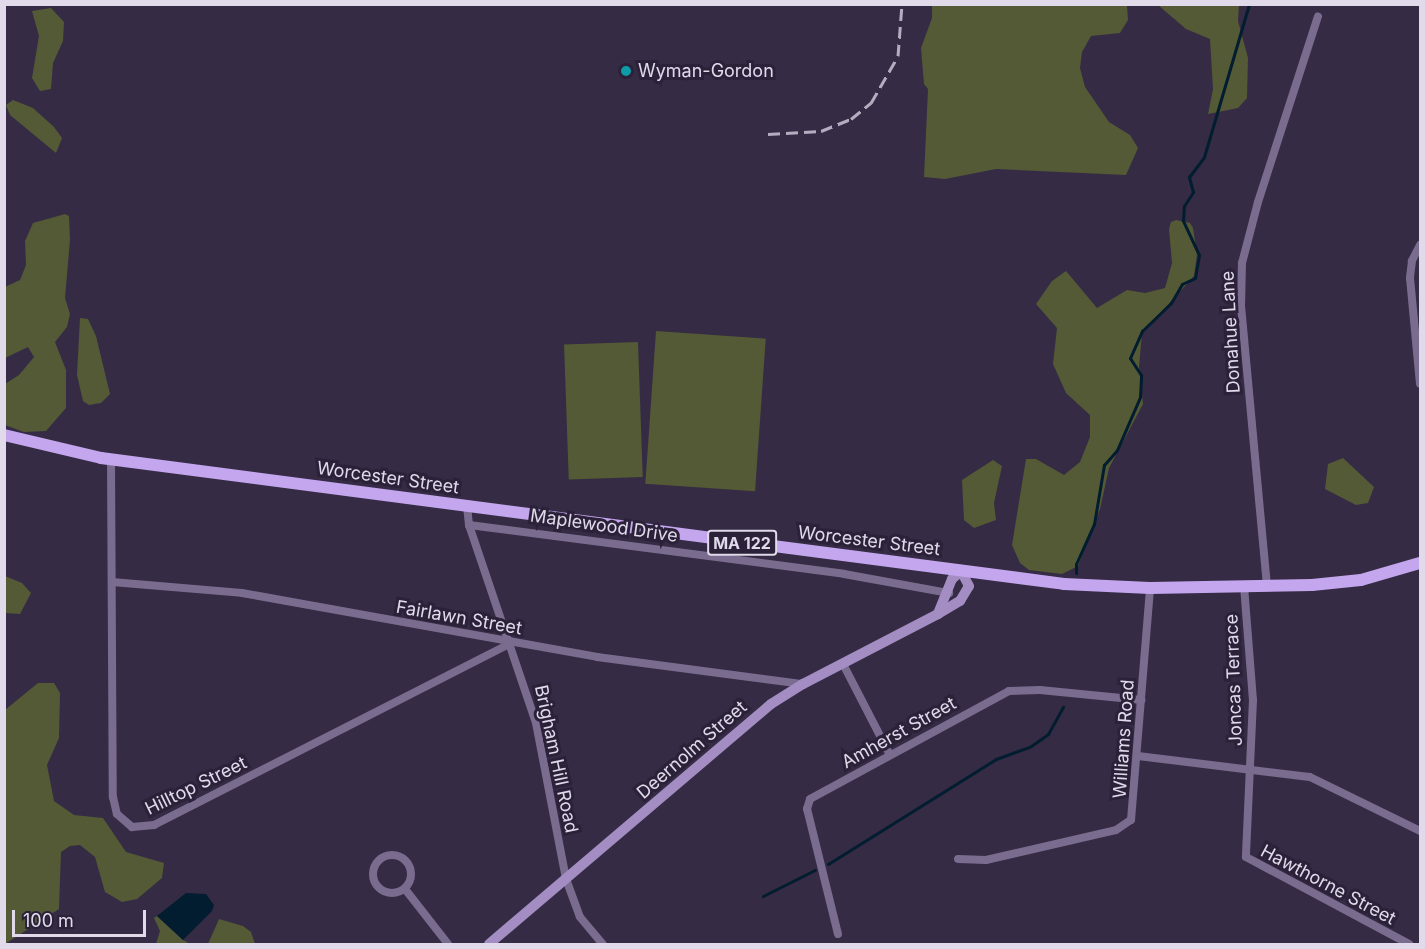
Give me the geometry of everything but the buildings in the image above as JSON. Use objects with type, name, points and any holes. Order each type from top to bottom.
[{"type":"main road","name":"Worcester Street","points":[[4,435],[65,451],[111,459],[1064,584],[1150,588],[1344,583],[1420,564]]},
{"type":"street","name":"Donahue Lane","points":[[1268,586],[1241,307],[1243,258],[1318,16]]},
{"type":"street","points":[[1420,245],[1412,261],[1410,278],[1420,384]]},
{"type":"street","name":"Hilltop Street","points":[[111,459],[113,803],[121,819],[139,829],[154,825],[511,643]]},
{"type":"street","name":"Brigham Hill Road","points":[[467,506],[469,525],[511,643],[538,730],[566,879],[580,917],[603,945]]},
{"type":"street","name":"Maplewood Drive","points":[[469,525],[844,574],[949,593]]},
{"type":"street","points":[[938,614],[949,593],[952,579],[961,571]]},
{"type":"street","name":"Deernolm Street","points":[[489,945],[757,715],[803,684],[938,614],[966,596],[969,581],[961,571]]},
{"type":"street","name":"Fairlawn Street","points":[[112,582],[242,593],[511,643],[803,684]]},
{"type":"street","name":"Joncas Terrace","points":[[1244,586],[1253,700],[1252,772]]},
{"type":"street","name":"Williams Road","points":[[958,859],[986,860],[1125,826],[1135,806],[1150,588]]},
{"type":"street","points":[[843,664],[890,755]]},
{"type":"street","name":"Amherst Street","points":[[838,934],[807,803],[1009,691],[1029,690],[1142,700]]},
{"type":"street","points":[[1138,756],[1318,779],[1420,831]]},
{"type":"street","name":"Hawthorne Street","points":[[1252,772],[1244,844],[1248,860],[1409,945]]},
{"type":"street","points":[[394,855],[406,861],[411,873],[405,889],[390,894],[379,889],[372,875],[378,861],[394,855]]},
{"type":"street","points":[[405,889],[448,945]]},
{"type":"green space","points":[[932,5],[1127,5],[1128,20],[1120,33],[1091,36],[1082,52],[1080,68],[1085,87],[1109,122],[1130,135],[1138,148],[1126,175],[996,169],[945,179],[924,177],[928,89],[924,84],[921,48],[932,18]]},
{"type":"green space","points":[[1158,5],[1239,5],[1238,21],[1248,58],[1247,98],[1238,108],[1208,114],[1213,89],[1210,39],[1186,29]]},
{"type":"green space","points":[[51,8],[64,22],[63,41],[53,63],[51,89],[40,91],[32,78],[39,36],[32,11]]},
{"type":"green space","points":[[13,100],[33,108],[54,127],[62,138],[56,153],[10,115],[6,105]]},
{"type":"green space","points":[[65,214],[69,216],[70,240],[65,298],[70,314],[67,327],[55,342],[66,370],[66,408],[46,431],[24,432],[5,425],[5,384],[19,375],[34,357],[28,347],[5,358],[5,287],[20,280],[26,265],[25,241],[33,223]]},
{"type":"green space","points":[[1176,220],[1190,223],[1193,228],[1197,254],[1194,276],[1142,333],[1139,367],[1143,404],[1109,468],[1100,509],[1078,566],[1062,574],[1029,570],[1020,563],[1012,545],[1026,459],[1036,459],[1064,475],[1080,462],[1090,437],[1090,415],[1066,393],[1053,364],[1057,328],[1036,304],[1052,281],[1066,271],[1097,308],[1127,290],[1145,293],[1165,288],[1172,263],[1169,229],[1171,222]]},
{"type":"green space","points":[[80,318],[88,319],[96,336],[110,394],[101,403],[89,405],[83,401],[77,375]]},
{"type":"green space","points":[[656,331],[766,339],[755,491],[645,484]]},
{"type":"green space","points":[[638,342],[643,477],[569,480],[564,345]]},
{"type":"green space","points":[[1343,458],[1374,487],[1368,503],[1356,505],[1325,489],[1328,464]]},
{"type":"green space","points":[[993,460],[1002,466],[994,503],[996,520],[974,528],[964,520],[962,480]]},
{"type":"green space","points":[[5,576],[22,583],[31,593],[20,614],[5,613]]},
{"type":"green space","points":[[38,683],[54,683],[60,693],[59,738],[47,765],[54,801],[74,815],[103,818],[126,852],[164,863],[162,878],[137,899],[122,902],[105,892],[95,857],[80,845],[70,846],[61,852],[59,909],[5,944],[5,710]]},
{"type":"green space","points":[[157,916],[190,944],[156,944],[160,931],[154,918]]},
{"type":"green space","points":[[219,919],[243,926],[251,932],[255,944],[208,944]]},
{"type":"water","points":[[186,893],[206,894],[214,905],[212,911],[183,940],[157,916]]},
{"type":"waterway","points":[[1076,573],[1076,564],[1094,524],[1104,465],[1117,450],[1140,397],[1141,375],[1130,358],[1142,331],[1171,303],[1182,284],[1195,278],[1199,255],[1183,220],[1184,206],[1193,192],[1189,177],[1204,157],[1249,4]]},
{"type":"waterway","points":[[828,864],[996,759],[1031,746],[1048,734],[1063,707]]},
{"type":"waterway","points":[[763,896],[815,870]]},
{"type":"railway","points":[[768,134],[821,131],[851,119],[871,103],[898,56],[902,4]]},
{"type":"place","name":"Wyman-Gordon","points":[[626,71]]}]
